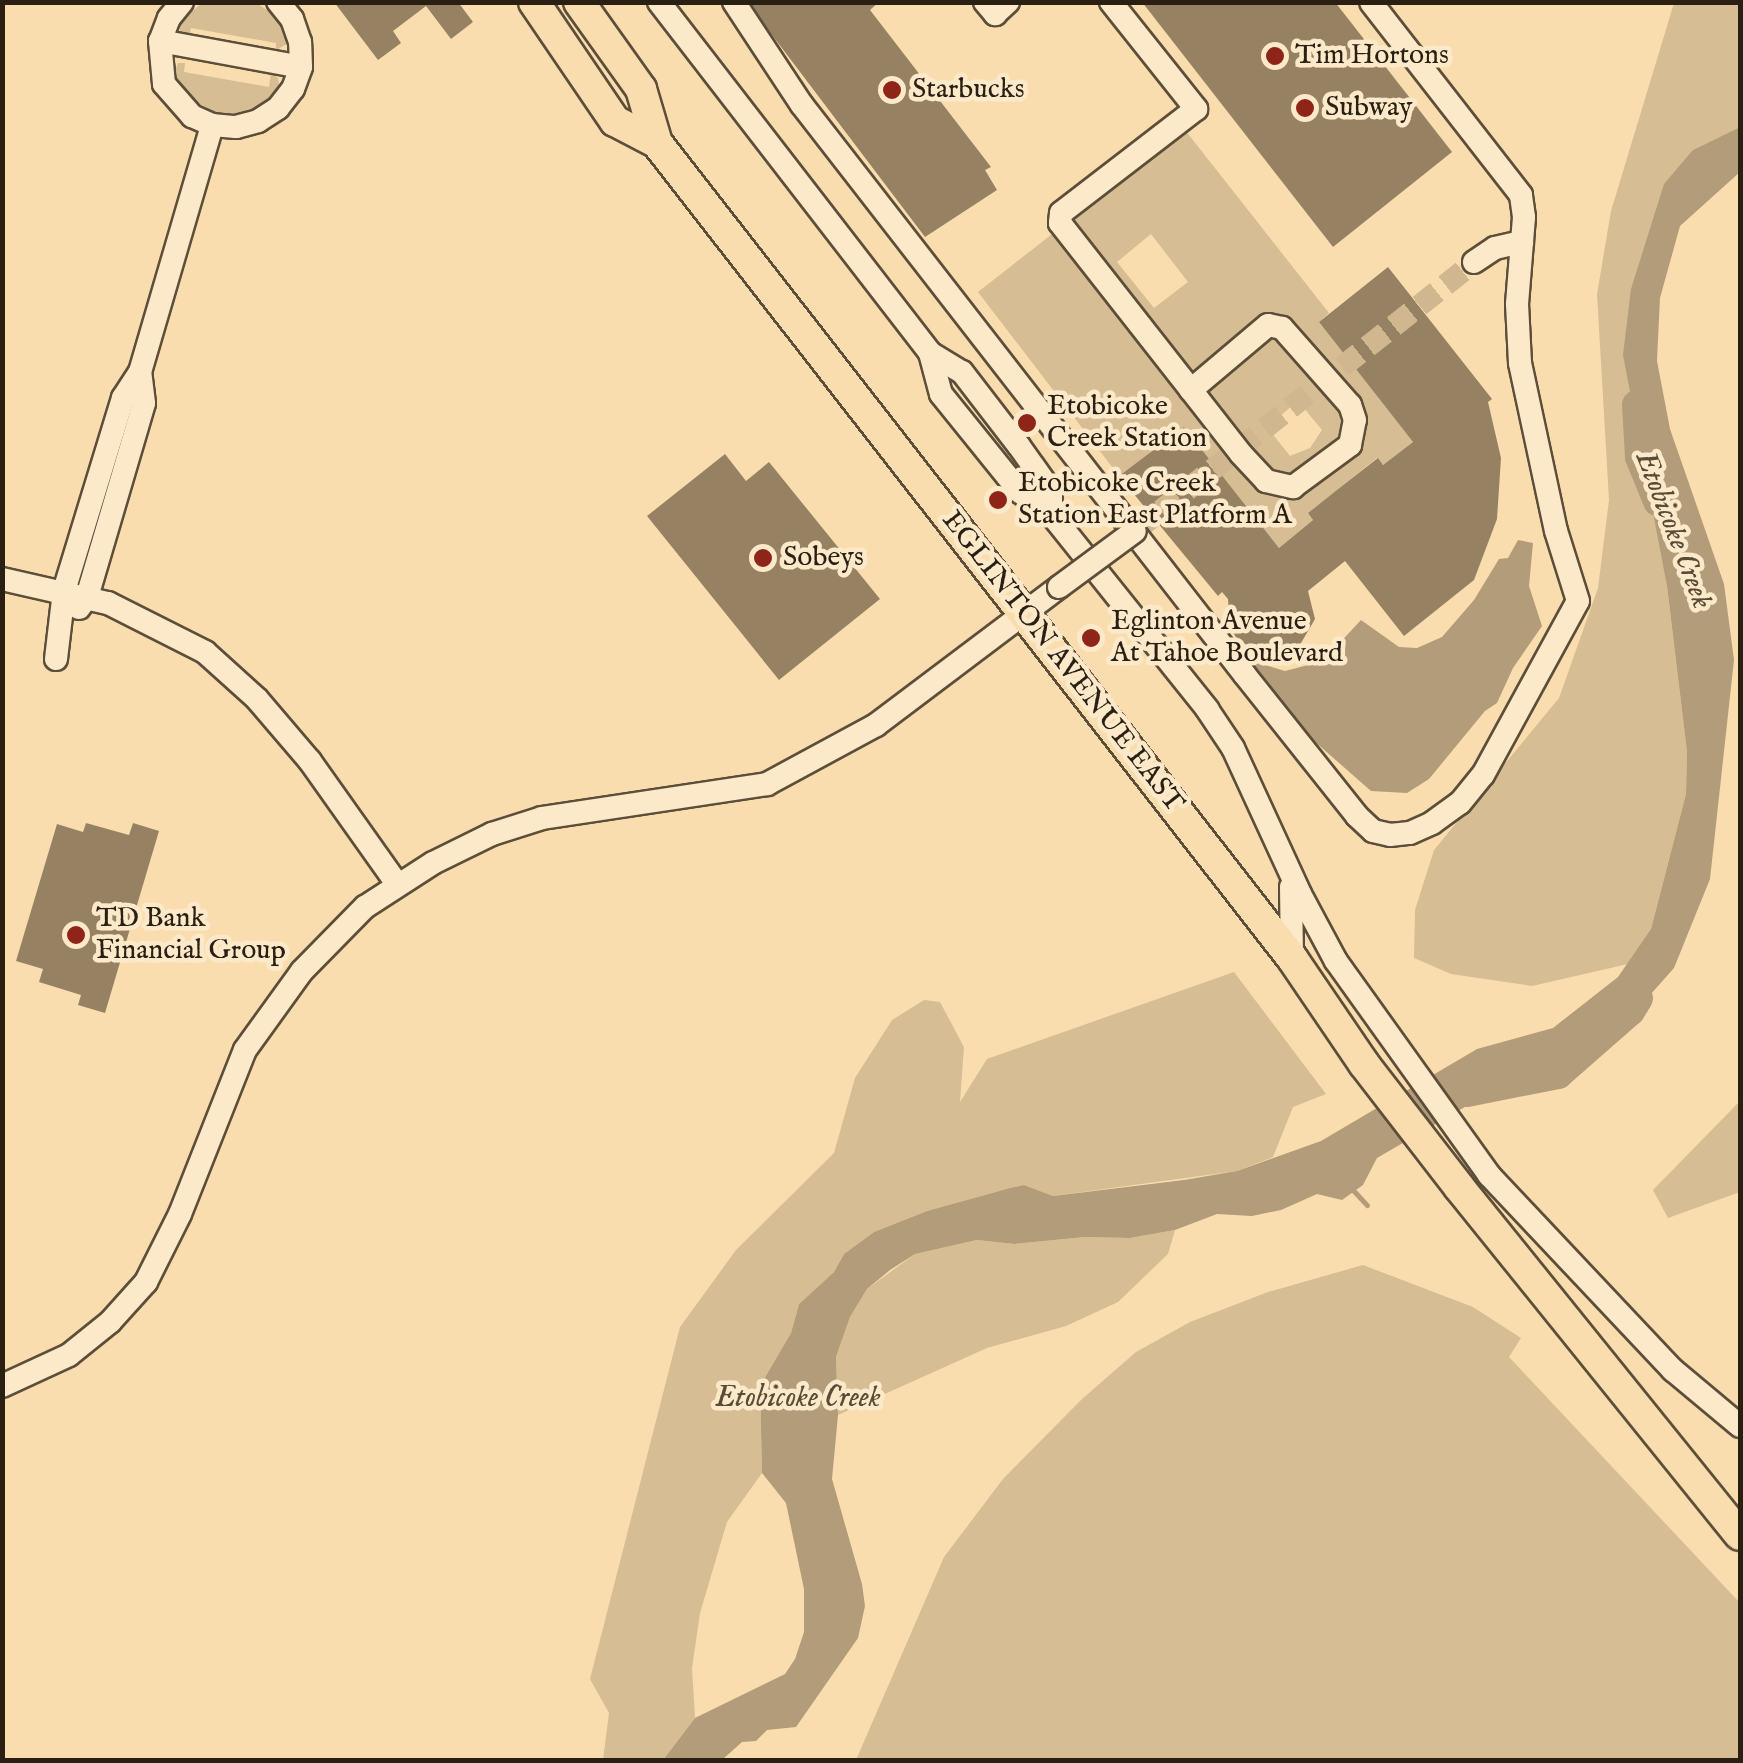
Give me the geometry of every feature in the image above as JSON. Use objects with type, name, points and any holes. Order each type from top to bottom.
[{"type":"main road","name":"EGLINTON AVENUE EAST","points":[[534,2],[615,121],[656,143]]},
{"type":"main road","name":"EGLINTON AVENUE EAST","points":[[579,2],[640,89],[656,143],[1292,958],[1364,1064],[1459,1187],[1740,1535]]},
{"type":"street","points":[[182,2],[160,41],[164,84],[192,116],[212,125],[236,127],[258,121],[278,108],[293,89],[300,67],[300,42],[292,19],[278,2]]},
{"type":"street","points":[[660,2],[930,353],[941,394],[1020,492],[1051,514],[1207,710],[1232,748],[1336,961],[1489,1175],[1673,1370],[1740,1426]]},
{"type":"street","points":[[734,2],[802,105],[1373,831],[1410,833],[1460,802],[1483,775],[1578,601],[1556,531],[1520,363],[1517,304],[1522,194],[1371,2]]},
{"type":"street","points":[[986,2],[995,14],[1008,2]]},
{"type":"street","points":[[1112,2],[1196,109],[1061,213],[1060,223],[1190,390],[1241,454],[1266,481],[1278,487],[1293,487],[1308,480],[1350,445],[1355,420],[1350,405],[1282,328],[1268,324],[1190,390]]},
{"type":"street","points":[[160,41],[300,67]]},
{"type":"street","points":[[140,372],[144,403],[87,598],[58,647],[64,591],[123,398],[140,372],[212,125]]},
{"type":"street","points":[[1474,262],[1495,248],[1522,242]]},
{"type":"street","points":[[2,1386],[70,1355],[110,1322],[146,1282],[180,1214],[245,1050],[321,950],[397,884],[492,834],[542,818],[767,784],[876,725],[1135,531]]},
{"type":"street","points":[[2,579],[87,598],[154,623],[206,652],[257,699],[310,761],[397,884]]},
{"type":"street","points":[[1278,840],[1293,893],[1292,958]]},
{"type":"shaded area","points":[[202,3],[258,4],[274,15],[287,35],[287,44],[276,50],[276,43],[191,28],[189,39],[180,31],[179,22]]},
{"type":"shaded area","points":[[1674,3],[1740,3],[1740,127],[1693,150],[1631,289],[1687,752],[1686,794],[1651,929],[1628,964],[1532,986],[1451,974],[1414,958],[1415,910],[1434,850],[1559,698],[1598,588],[1609,500],[1597,294],[1611,211]]},
{"type":"shaded area","points":[[178,63],[185,63],[184,72],[269,87],[271,73],[278,78],[280,92],[259,110],[220,115],[185,96],[173,77]]},
{"type":"shaded area","points":[[1185,130],[1329,313],[1319,322],[1413,442],[1383,465],[1377,458],[1308,513],[1313,520],[1279,548],[1184,427],[1119,476],[978,292]],"holes":[[[1151,234],[1188,282],[1154,308],[1117,262]],[[1298,401],[1322,430],[1310,448],[1290,456],[1267,427]]]},
{"type":"shaded area","points":[[1234,972],[1326,1094],[1293,1107],[1273,1157],[1237,1171],[1053,1196],[1024,1185],[927,1211],[874,1232],[844,1254],[834,1272],[799,1304],[791,1333],[760,1386],[762,1473],[727,1522],[700,1613],[692,1668],[695,1718],[663,1760],[603,1760],[609,1713],[590,1679],[680,1327],[736,1250],[834,1153],[855,1078],[892,1020],[924,1000],[940,1002],[964,1047],[960,1102],[987,1059]]},
{"type":"shaded area","points":[[1740,1101],[1740,1192],[1668,1218],[1653,1190]]},
{"type":"shaded area","points":[[1175,1230],[1168,1254],[1118,1302],[1066,1326],[987,1348],[838,1415],[836,1357],[850,1317],[867,1289],[915,1254],[977,1240],[1014,1244],[1085,1237],[1130,1238]]},
{"type":"shaded area","points":[[1363,1265],[1473,1307],[1521,1338],[1509,1357],[1740,1603],[1740,1760],[856,1760],[944,1557],[1003,1479],[1082,1399],[1136,1352],[1190,1322],[1268,1292]]},
{"type":"water","name":"Etobicoke Creek","points":[[1740,127],[1740,172],[1680,226],[1660,298],[1657,361],[1670,429],[1724,584],[1734,660],[1710,879],[1674,968],[1634,1013],[1555,1063],[1501,1086],[1377,1158],[1363,1185],[1342,1200],[1317,1194],[1281,1210],[1252,1216],[1217,1214],[1175,1230],[1130,1238],[1085,1237],[1014,1244],[977,1240],[915,1254],[890,1270],[867,1289],[850,1317],[836,1357],[838,1415],[832,1479],[862,1584],[865,1606],[858,1638],[796,1727],[767,1730],[756,1741],[742,1742],[722,1760],[663,1760],[695,1718],[785,1674],[795,1659],[804,1632],[804,1589],[786,1503],[762,1473],[760,1386],[791,1333],[799,1304],[834,1272],[844,1254],[874,1232],[927,1211],[1010,1188],[1024,1185],[1053,1196],[1184,1180],[1237,1171],[1321,1141],[1477,1049],[1553,1028],[1618,977],[1651,929],[1686,794],[1687,752],[1667,586],[1623,355],[1631,289],[1664,184],[1693,150]]},
{"type":"water","points":[[1518,540],[1533,543],[1529,586],[1542,626],[1513,668],[1497,703],[1485,711],[1429,779],[1407,793],[1371,791],[1240,676],[1255,662],[1285,671],[1308,665],[1335,648],[1361,620],[1399,647],[1417,648],[1442,637],[1474,600],[1499,559],[1508,558]]},
{"type":"building","points":[[334,2],[458,2],[473,22],[451,39],[426,6],[393,31],[401,43],[378,60]]},
{"type":"building","points":[[747,2],[879,2],[870,10],[991,167],[985,170],[997,190],[925,237]]},
{"type":"building","points":[[1142,2],[1335,2],[1452,152],[1333,247]]},
{"type":"building","points":[[1388,267],[1492,399],[1488,402],[1501,458],[1497,519],[1474,580],[1404,636],[1345,561],[1308,591],[1315,619],[1301,643],[1289,651],[1261,654],[1237,639],[1230,627],[1228,599],[1222,592],[1218,596],[1119,476],[1184,427],[1279,548],[1313,520],[1308,513],[1342,486],[1378,458],[1383,465],[1413,442],[1319,322]]},
{"type":"building","name":"Sobeys","points":[[725,454],[746,481],[769,462],[880,599],[779,680],[647,516]]},
{"type":"building","name":"TD Bank Financial Group","points":[[86,823],[129,835],[133,823],[159,831],[105,1013],[78,1005],[81,995],[39,982],[43,969],[16,961],[57,824],[83,832]]},
{"type":"waterway","name":"Etobicoke Creek","points":[[1637,405],[1640,457],[1658,501]]},
{"type":"waterway","name":"Etobicoke Creek","points":[[1467,1092],[1558,1074],[1630,1011],[1638,998]]},
{"type":"waterway","points":[[1352,1189],[1367,1205]]},
{"type":"tunnel","points":[[1135,531],[1474,262]]},
{"type":"place","name":"Tim Hortons","points":[[1275,56]]},
{"type":"place","name":"Starbucks","points":[[892,90]]},
{"type":"place","name":"Subway","points":[[1305,108]]},
{"type":"place","name":"Etobicoke Creek Station","points":[[1027,423]]},
{"type":"place","name":"Etobicoke Creek Station East Platform A","points":[[998,500]]},
{"type":"place","name":"Sobeys","points":[[763,558]]},
{"type":"place","name":"Eglinton Avenue At Tahoe Boulevard","points":[[1091,638]]},
{"type":"place","name":"TD Bank Financial Group","points":[[76,935]]}]
